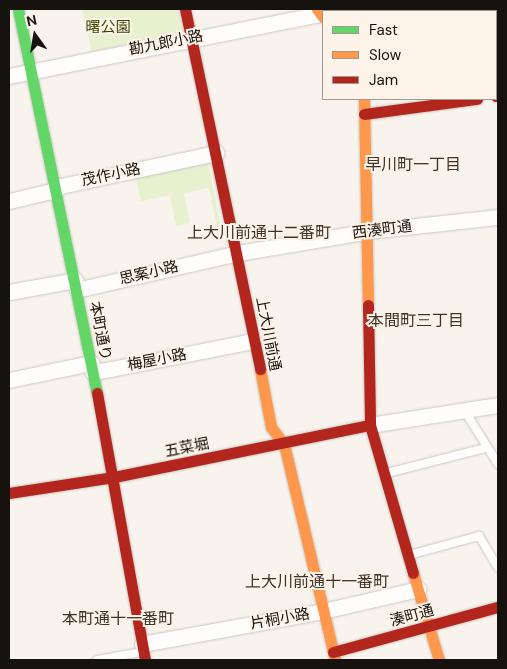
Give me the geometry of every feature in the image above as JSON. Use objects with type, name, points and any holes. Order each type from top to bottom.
[{"type":"street","name":"本町通り","points":[[18,9],[76,284],[114,477],[143,652]]},
{"type":"street","name":"上大川前通","points":[[185,9],[238,253],[253,341],[271,427],[284,444],[334,656]]},
{"type":"street","name":"勘九郎小路","points":[[9,76],[321,13]]},
{"type":"street","points":[[364,100],[369,231],[370,425],[382,474],[439,660]]},
{"type":"street","points":[[364,114],[469,100]]},
{"type":"street","name":"茂作小路","points":[[9,201],[56,188],[216,153]]},
{"type":"street","name":"西湊町通","points":[[238,253],[369,231],[498,217]]},
{"type":"street","name":"思案小路","points":[[9,292],[76,284],[238,253]]},
{"type":"street","name":"梅屋小路","points":[[9,380],[253,341]]},
{"type":"street","points":[[370,425],[498,405]]},
{"type":"street","name":"五菜堀","points":[[9,493],[114,477],[284,444],[370,425]]},
{"type":"street","name":"片桐小路","points":[[143,652],[418,589]]},
{"type":"street","name":"湊町通","points":[[334,656],[498,607]]},
{"type":"lane","points":[[464,410],[486,448],[498,464]]},
{"type":"lane","points":[[382,474],[486,448]]},
{"type":"lane","points":[[408,556],[479,536],[498,568]]},
{"type":"lane","name":"片桐小路","points":[[97,660],[143,652]]},
{"type":"green space","name":"曙公園","points":[[82,9],[178,9],[183,32],[92,52]]},
{"type":"green space","points":[[207,158],[221,227],[217,228],[209,188],[184,193],[190,223],[176,226],[170,195],[141,201],[135,173]]},
{"type":"traffic: fast","points":[[18,9],[97,393]]},
{"type":"traffic: slow","points":[[317,9],[322,16]]},
{"type":"traffic: slow","points":[[364,100],[368,305]]},
{"type":"traffic: slow","points":[[260,369],[271,427],[284,444],[335,660]]},
{"type":"traffic: slow","points":[[413,573],[439,660]]},
{"type":"traffic: jam","points":[[185,9],[260,369]]},
{"type":"traffic: jam","points":[[364,114],[469,100]]},
{"type":"traffic: jam","points":[[368,305],[370,425],[413,573]]},
{"type":"traffic: jam","points":[[97,393],[145,660]]},
{"type":"traffic: jam","points":[[9,493],[114,477],[370,425]]},
{"type":"traffic: jam","points":[[333,652],[498,607]]},
{"type":"district","name":"早川町一丁目","points":[[413,165]]},
{"type":"district","name":"上大川前通十二番町","points":[[259,233]]},
{"type":"district","name":"本間町三丁目","points":[[416,321]]},
{"type":"district","name":"上大川前通十一番町","points":[[317,582]]},
{"type":"district","name":"本町通十一番町","points":[[118,619]]}]
